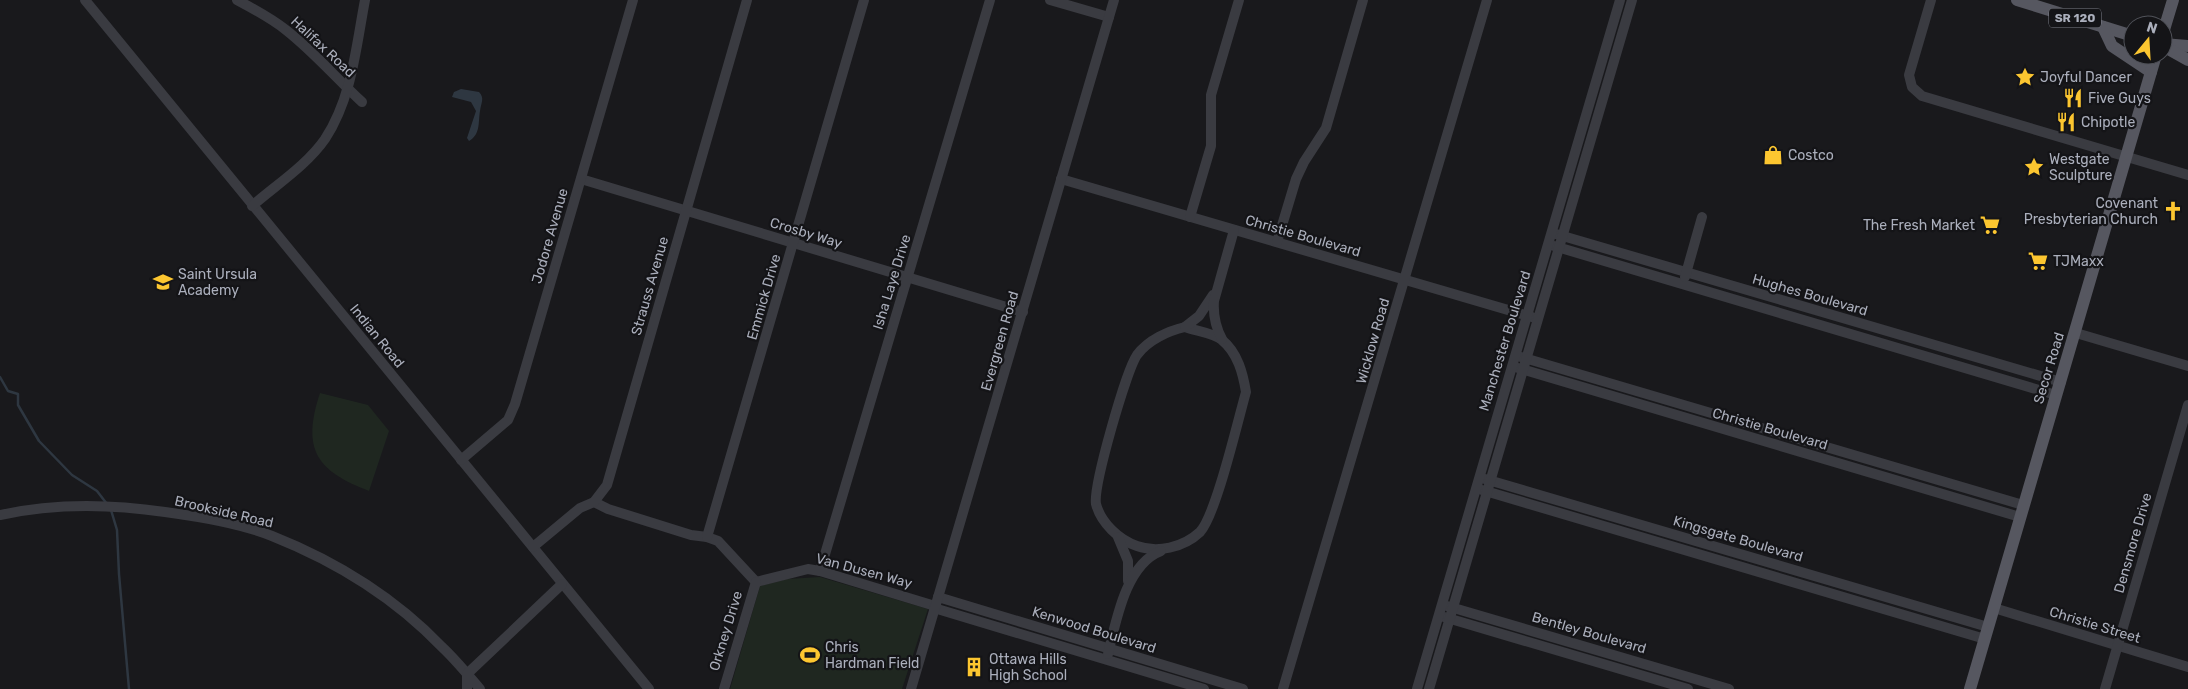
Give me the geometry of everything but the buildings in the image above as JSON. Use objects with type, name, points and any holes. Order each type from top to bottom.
[{"type":"main road","name":"SR 120","points":[[2017,0],[2123,33]]},
{"type":"main road","points":[[2168,15],[2173,0]]},
{"type":"main road","points":[[2102,27],[2112,46],[2151,72]]},
{"type":"main road","points":[[2173,45],[2188,46]]},
{"type":"main road","points":[[2173,51],[2188,60]]},
{"type":"main road","name":"Secor Road","points":[[1970,689],[2153,65]]},
{"type":"street","name":"Indian Road","points":[[85,0],[649,689]]},
{"type":"street","name":"Halifax Road","points":[[237,0],[266,15],[286,30],[326,65],[362,102]]},
{"type":"street","points":[[252,206],[306,160],[325,139],[348,89],[365,0]]},
{"type":"street","name":"Jodore Avenue","points":[[462,460],[508,420],[516,404],[633,0]]},
{"type":"street","name":"Strauss Avenue","points":[[532,547],[580,508],[594,502],[607,485],[748,0]]},
{"type":"street","name":"Emmick Drive","points":[[707,537],[864,0]]},
{"type":"street","name":"Isha Laye Drive","points":[[820,571],[990,0]]},
{"type":"street","points":[[1050,0],[1109,17]]},
{"type":"street","name":"Evergreen Road","points":[[911,689],[1114,0]]},
{"type":"street","points":[[1190,217],[1211,146],[1211,95],[1239,0]]},
{"type":"street","points":[[1277,242],[1296,179],[1304,162],[1326,128],[1363,0]]},
{"type":"street","name":"Wicklow Road","points":[[1284,689],[1487,0]]},
{"type":"street","name":"Manchester Boulevard","points":[[1429,689],[1559,248],[1557,235],[1620,0]]},
{"type":"street","name":"Manchester Boulevard","points":[[1417,689],[1549,244],[1557,235],[1632,0]]},
{"type":"street","points":[[1931,0],[1909,75],[1912,87],[1917,92],[1929,98],[2188,175]]},
{"type":"street","name":"Crosby Way","points":[[582,179],[1023,312]]},
{"type":"street","name":"Christie Boulevard","points":[[1061,179],[1538,319]]},
{"type":"street","points":[[1683,286],[1702,217]]},
{"type":"street","points":[[1106,660],[1134,572],[1149,557],[1191,538],[1199,532],[1205,524],[1213,505],[1246,392],[1244,375],[1216,328],[1214,320],[1215,292],[1234,230]]},
{"type":"street","name":"Hughes Boulevard","points":[[1557,235],[2061,382]]},
{"type":"street","name":"Hughes Boulevard","points":[[1549,244],[1683,286],[2056,395]]},
{"type":"street","points":[[1128,587],[1128,561],[1117,536],[1108,526],[1096,504],[1100,470],[1129,373],[1137,356],[1147,345],[1172,330],[1186,327],[1199,316],[1215,292]]},
{"type":"street","points":[[1186,327],[1222,339]]},
{"type":"street","points":[[2076,333],[2188,366]]},
{"type":"street","name":"Christie Boulevard","points":[[1516,356],[2022,511]]},
{"type":"street","name":"Christie Boulevard","points":[[1512,366],[2022,511]]},
{"type":"street","name":"Densmore Drive","points":[[2105,689],[2188,405]]},
{"type":"street","name":"Kingsgate Boulevard","points":[[1480,478],[1986,633]]},
{"type":"street","name":"Kingsgate Boulevard","points":[[1476,488],[1986,633]]},
{"type":"street","points":[[594,502],[608,509],[682,532],[707,537],[718,542],[756,582]]},
{"type":"street","name":"Brookside Road","points":[[0,515],[22,510],[82,505],[137,508],[216,521],[272,536],[331,563],[398,606],[443,647],[480,689]]},
{"type":"street","points":[[1117,536],[1139,547],[1164,550]]},
{"type":"street","name":"Van Dusen Way","points":[[756,582],[808,569],[936,604]]},
{"type":"street","name":"Orkney Drive","points":[[724,689],[756,582]]},
{"type":"street","points":[[467,689],[467,674],[562,584]]},
{"type":"street","name":"Kenwood Boulevard","points":[[936,604],[1109,649],[1243,689]]},
{"type":"street","name":"Kenwood Boulevard","points":[[936,604],[1106,660],[1204,689]]},
{"type":"street","name":"Bentley Boulevard","points":[[1442,604],[1729,689]]},
{"type":"street","name":"Christie Street","points":[[1994,608],[2188,667]]},
{"type":"street","name":"Bentley Boulevard","points":[[1438,616],[1688,689]]},
{"type":"shaded area","points":[[461,89],[479,92],[482,99],[476,135],[469,141],[467,138],[476,111],[471,102],[452,97],[454,92]]},
{"type":"shaded area","points":[[320,393],[368,405],[389,431],[369,491],[337,475],[318,456],[313,444],[312,430]]},
{"type":"shaded area","points":[[820,577],[928,609],[902,689],[730,689],[760,586],[787,579]]},
{"type":"waterway","points":[[0,377],[8,391],[18,394],[18,405],[39,441],[72,475],[97,491],[107,504]]},
{"type":"waterway","points":[[111,510],[117,530],[129,689]]},
{"type":"place","name":"Joyful Dancer","points":[[2025,77]]},
{"type":"place","name":"Five Guys","points":[[2073,98]]},
{"type":"place","name":"Chipotle","points":[[2066,122]]},
{"type":"place","name":"Costco","points":[[1773,155]]},
{"type":"place","name":"Westgate Sculpture","points":[[2034,167]]},
{"type":"place","name":"Covenant Presbyterian Church","points":[[2173,211]]},
{"type":"place","name":"The Fresh Market","points":[[1990,225]]},
{"type":"place","name":"TJMaxx","points":[[2038,261]]},
{"type":"place","name":"Saint Ursula Academy","points":[[163,282]]},
{"type":"place","name":"Chris Hardman Field","points":[[810,655]]},
{"type":"place","name":"Ottawa Hills High School","points":[[974,667]]}]
